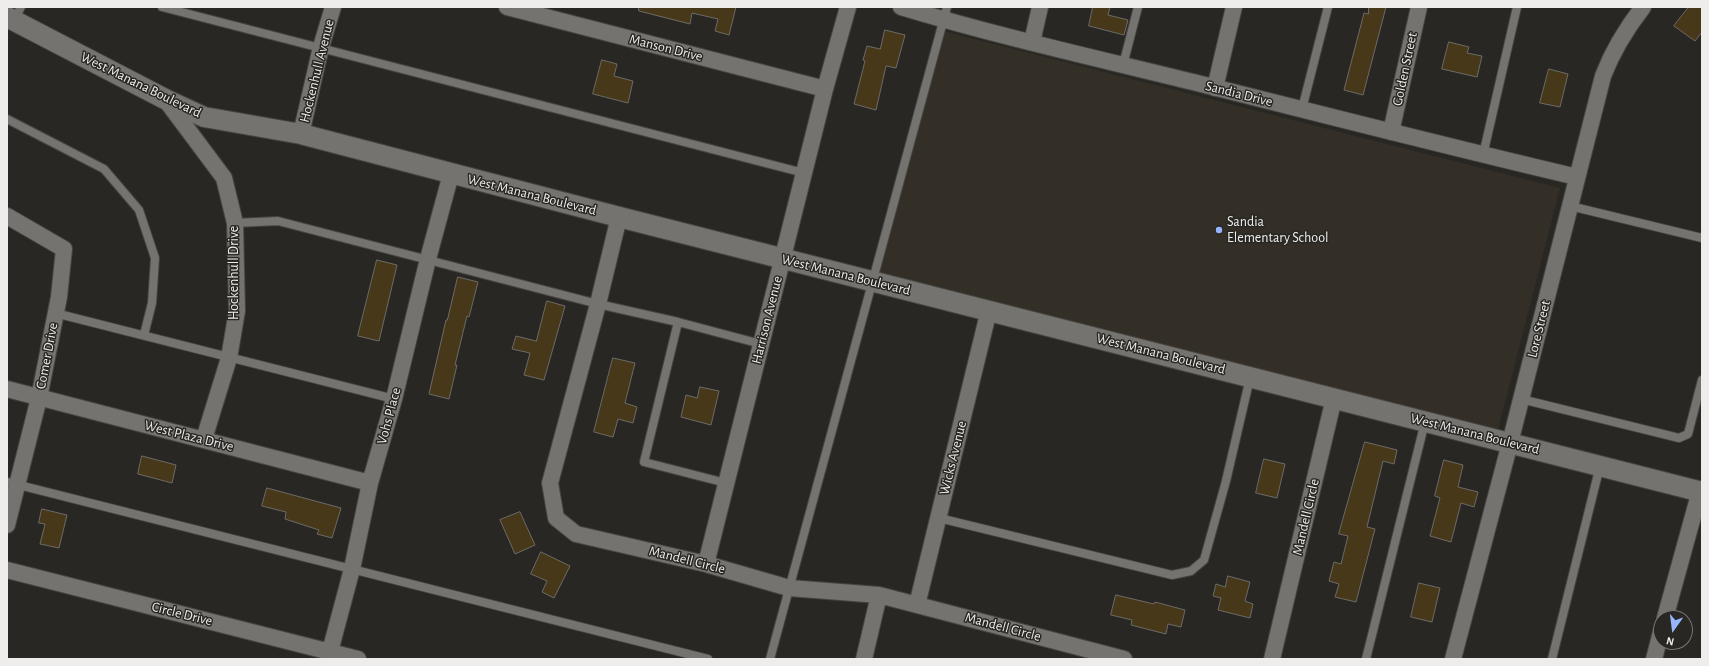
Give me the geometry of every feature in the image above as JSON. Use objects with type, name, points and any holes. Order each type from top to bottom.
[{"type":"street","name":"Hockenhull Avenue","points":[[301,134],[321,47],[333,7]]},
{"type":"street","name":"Manson Drive","points":[[507,7],[825,89]]},
{"type":"street","name":"Harrison Avenue","points":[[706,564],[825,89],[848,7]]},
{"type":"street","name":"Sandia Drive","points":[[901,7],[945,13],[1032,42],[1483,155],[1577,177]]},
{"type":"street","points":[[1032,42],[1040,7]]},
{"type":"street","points":[[1215,88],[1234,7]]},
{"type":"street","name":"Golden Street","points":[[1391,132],[1419,7]]},
{"type":"street","name":"Lore Street","points":[[1453,659],[1603,76],[1611,55],[1621,36],[1640,8]]},
{"type":"street","name":"West Manana Boulevard","points":[[14,15],[165,99],[204,117],[301,134],[783,259],[1600,465],[1701,488]]},
{"type":"street","name":"Hockenhull Drive","points":[[165,99],[224,178],[235,223],[237,311],[229,358],[204,439]]},
{"type":"street","name":"Vohs Place","points":[[329,655],[352,569],[370,483],[394,399],[428,259],[451,174]]},
{"type":"street","name":"Comer Drive","points":[[7,216],[64,249],[58,297],[39,398],[12,484],[7,525]]},
{"type":"street","name":"Mandell Circle","points":[[619,217],[598,304],[550,483],[556,518],[576,534],[706,564],[789,588],[878,595],[1124,659]]},
{"type":"street","name":"Wicks Avenue","points":[[917,605],[989,310]]},
{"type":"street","name":"West Plaza Drive","points":[[7,389],[370,483]]},
{"type":"street","name":"Mandell Circle","points":[[1272,659],[1334,398]]},
{"type":"street","points":[[1667,610],[1701,488]]},
{"type":"street","name":"Circle Drive","points":[[7,570],[329,655],[358,659]]},
{"type":"street","points":[[864,659],[878,595]]},
{"type":"lane","points":[[162,7],[804,173]]},
{"type":"lane","points":[[1123,65],[1138,7]]},
{"type":"lane","points":[[1302,110],[1328,7]]},
{"type":"lane","points":[[1483,155],[1518,7]]},
{"type":"lane","points":[[770,659],[945,13]]},
{"type":"lane","points":[[7,119],[104,169],[139,210],[155,258],[152,303],[144,335]]},
{"type":"lane","points":[[1570,206],[1702,238]]},
{"type":"lane","points":[[235,223],[278,221],[598,304],[678,322],[761,344]]},
{"type":"lane","points":[[55,313],[394,399]]},
{"type":"lane","points":[[678,322],[644,462],[726,483]]},
{"type":"lane","points":[[939,518],[1172,575],[1191,571],[1204,560],[1226,481],[1250,377]]},
{"type":"lane","points":[[1521,399],[1679,438],[1688,434],[1702,380]]},
{"type":"lane","points":[[1366,659],[1425,421]]},
{"type":"lane","points":[[1552,659],[1600,465]]},
{"type":"lane","points":[[12,484],[708,659]]},
{"type":"shaded area","name":"Sandia Elementary School","points":[[939,30],[1560,188],[1498,430],[878,272]]},
{"type":"building","points":[[639,7],[736,7],[729,35],[715,31],[718,19],[692,13],[690,24],[639,11]]},
{"type":"building","points":[[1093,7],[1110,7],[1108,15],[1128,20],[1124,35],[1089,26]]},
{"type":"building","points":[[1369,7],[1386,7],[1363,95],[1344,90],[1364,13],[1368,14]]},
{"type":"building","points":[[1689,7],[1702,7],[1702,32],[1695,41],[1674,26]]},
{"type":"building","points":[[885,30],[905,35],[896,68],[886,66],[876,110],[854,104],[865,61],[863,60],[867,46],[880,49]]},
{"type":"building","points":[[1449,42],[1469,47],[1467,53],[1482,56],[1477,77],[1442,69]]},
{"type":"building","points":[[602,60],[617,64],[614,76],[633,81],[628,103],[593,94]]},
{"type":"building","points":[[1549,69],[1568,74],[1560,107],[1540,103]]},
{"type":"building","points":[[377,260],[397,265],[379,341],[358,336]]},
{"type":"building","points":[[458,277],[478,282],[469,317],[467,316],[455,365],[457,365],[449,399],[429,394],[446,320]]},
{"type":"building","points":[[547,301],[565,306],[544,380],[524,375],[530,353],[512,349],[516,336],[536,341]]},
{"type":"building","points":[[613,358],[635,363],[625,403],[637,407],[633,423],[618,419],[613,437],[594,432]]},
{"type":"building","points":[[700,387],[719,391],[711,425],[681,417],[686,395],[697,398]]},
{"type":"building","points":[[1365,442],[1397,450],[1394,464],[1383,461],[1367,527],[1375,529],[1356,602],[1335,597],[1339,584],[1329,581],[1334,562],[1341,564],[1348,536],[1339,534]]},
{"type":"building","points":[[142,456],[176,465],[172,483],[138,474]]},
{"type":"building","points":[[1264,459],[1285,464],[1277,498],[1256,493]]},
{"type":"building","points":[[1444,460],[1463,465],[1458,487],[1478,492],[1474,507],[1461,503],[1451,542],[1430,536],[1440,498],[1435,496]]},
{"type":"building","points":[[267,488],[341,508],[332,538],[317,534],[319,530],[285,519],[286,512],[262,506]]},
{"type":"building","points":[[42,509],[67,515],[59,548],[40,544],[45,524],[39,523]]},
{"type":"building","points":[[520,512],[535,545],[515,554],[500,520]]},
{"type":"building","points":[[541,552],[570,566],[554,598],[542,592],[547,581],[531,574]]},
{"type":"building","points":[[1228,576],[1250,582],[1245,601],[1253,604],[1250,618],[1218,610],[1221,598],[1213,596],[1216,584],[1225,587]]},
{"type":"building","points":[[1419,583],[1440,588],[1432,622],[1411,617]]},
{"type":"building","points":[[1116,595],[1154,604],[1155,602],[1185,610],[1181,627],[1168,624],[1166,634],[1131,625],[1132,620],[1111,615]]},
{"type":"place","name":"Sandia Elementary School","points":[[1219,230]]}]
